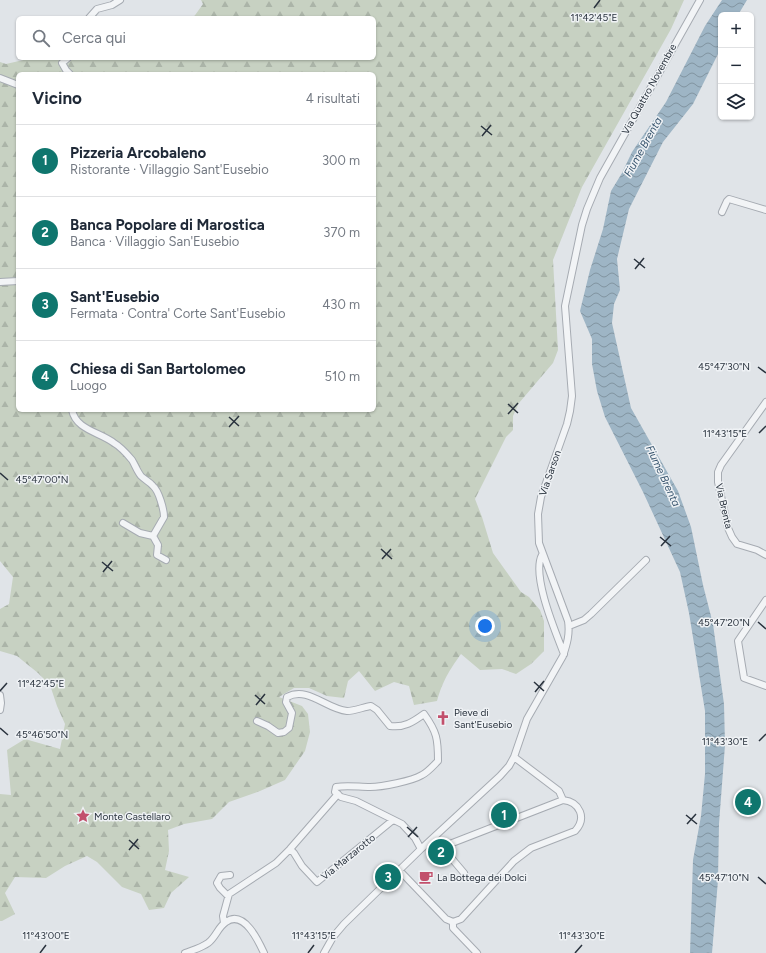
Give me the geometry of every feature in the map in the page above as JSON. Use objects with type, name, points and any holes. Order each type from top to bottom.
[{"type":"street","points":[[91,16],[97,9],[112,5],[120,0]]},
{"type":"street","name":"Via Quattro Novembre","points":[[600,178],[700,0]]},
{"type":"street","points":[[66,60],[62,63],[68,72]]},
{"type":"street","points":[[0,78],[16,84]]},
{"type":"street","name":"Via Sarson","points":[[324,953],[333,937],[344,924],[509,766],[514,757],[527,719],[564,654],[569,626],[564,608],[542,555],[539,543],[538,514],[541,497],[567,424],[572,396],[565,306],[582,226],[587,209],[600,178]]},
{"type":"street","points":[[722,212],[729,199],[766,210]]},
{"type":"street","points":[[0,282],[16,281]]},
{"type":"street","name":"Via Brenta","points":[[766,402],[721,465],[718,472],[718,482],[728,528],[732,537],[738,544],[757,550],[766,556]]},
{"type":"street","points":[[72,412],[77,422],[118,446],[132,460],[142,478],[155,488],[164,517],[153,536]]},
{"type":"street","points":[[123,524],[140,533],[153,536],[158,545],[157,554],[166,560]]},
{"type":"street","points":[[542,555],[540,558],[539,569],[541,588],[564,654]]},
{"type":"street","points":[[569,626],[584,620],[646,560]]},
{"type":"street","points":[[766,600],[738,641],[744,678],[766,686]]},
{"type":"street","points":[[257,721],[278,733],[284,732],[289,728],[292,713],[286,702],[287,697],[294,694],[314,697],[333,707],[348,711],[372,706],[390,726],[396,727],[410,724],[424,714],[436,733],[438,742],[438,761],[430,770],[420,776],[386,785],[375,787],[342,786],[336,787],[335,792],[402,824],[422,849]]},
{"type":"street","points":[[0,695],[2,703],[0,710]]},
{"type":"street","points":[[514,757],[559,791],[564,800]]},
{"type":"street","points":[[224,923],[223,916],[228,896],[276,863],[290,850],[338,794]]},
{"type":"street","points":[[442,847],[564,800],[574,803],[581,814],[580,826],[575,831],[531,848],[519,857],[461,919],[453,922]]},
{"type":"street","name":"Via Marzarotto","points":[[290,850],[317,882],[393,820]]},
{"type":"street","points":[[434,838],[464,873]]},
{"type":"street","points":[[400,871],[446,918],[453,922]]},
{"type":"street","points":[[228,896],[220,888],[218,882],[221,876],[230,875]]},
{"type":"street","points":[[185,953],[208,943],[215,937],[224,923],[228,920],[238,920],[250,928],[264,953]]},
{"type":"street","points":[[453,922],[453,928],[477,953]]},
{"type":"green space","points":[[201,0],[684,0],[671,29],[582,187],[553,260],[558,350],[553,363],[519,403],[513,416],[513,430],[506,437],[475,499],[493,553],[521,592],[529,597],[540,610],[544,621],[544,651],[531,664],[516,674],[502,669],[480,670],[461,654],[447,676],[437,701],[414,705],[409,686],[394,682],[375,691],[359,671],[348,681],[344,698],[327,696],[309,688],[294,688],[279,697],[302,706],[308,714],[310,732],[305,751],[285,780],[229,802],[212,819],[184,824],[168,830],[169,851],[165,870],[189,877],[171,893],[164,908],[149,910],[141,894],[122,887],[97,862],[87,856],[65,866],[46,878],[15,877],[5,893],[15,914],[0,921],[0,794],[11,795],[7,750],[25,739],[60,749],[65,724],[50,685],[17,656],[0,651],[0,609],[9,604],[13,577],[0,561],[0,62],[6,64],[23,60],[376,60],[376,16],[194,16],[203,4]]},
{"type":"water","name":"Fiume Brenta","points":[[722,0],[747,0],[740,12],[718,12],[718,54],[693,104],[663,142],[629,209],[617,259],[620,290],[614,304],[612,323],[631,408],[678,491],[691,527],[713,624],[724,704],[725,745],[719,824],[718,880],[712,953],[690,953],[693,860],[701,816],[705,774],[705,711],[689,613],[680,572],[643,492],[605,417],[597,391],[592,364],[592,339],[580,311],[590,270],[603,229],[611,191],[632,152],[666,102],[705,26]]},
{"type":"place","name":"Pieve di Sant'Eusebio","points":[[443,718]]},
{"type":"place","name":"Chiesa di San Bartolomeo","points":[[748,802]]},
{"type":"place","name":"Pizzeria Arcobaleno","points":[[504,815]]},
{"type":"place","name":"Monte Castellaro","points":[[83,816]]},
{"type":"place","name":"Banca Popolare di Marostica","points":[[441,852]]},
{"type":"place","name":"Sant'Eusebio","points":[[388,877]]},
{"type":"place","name":"La Bottega dei Dolci","points":[[426,877]]}]
